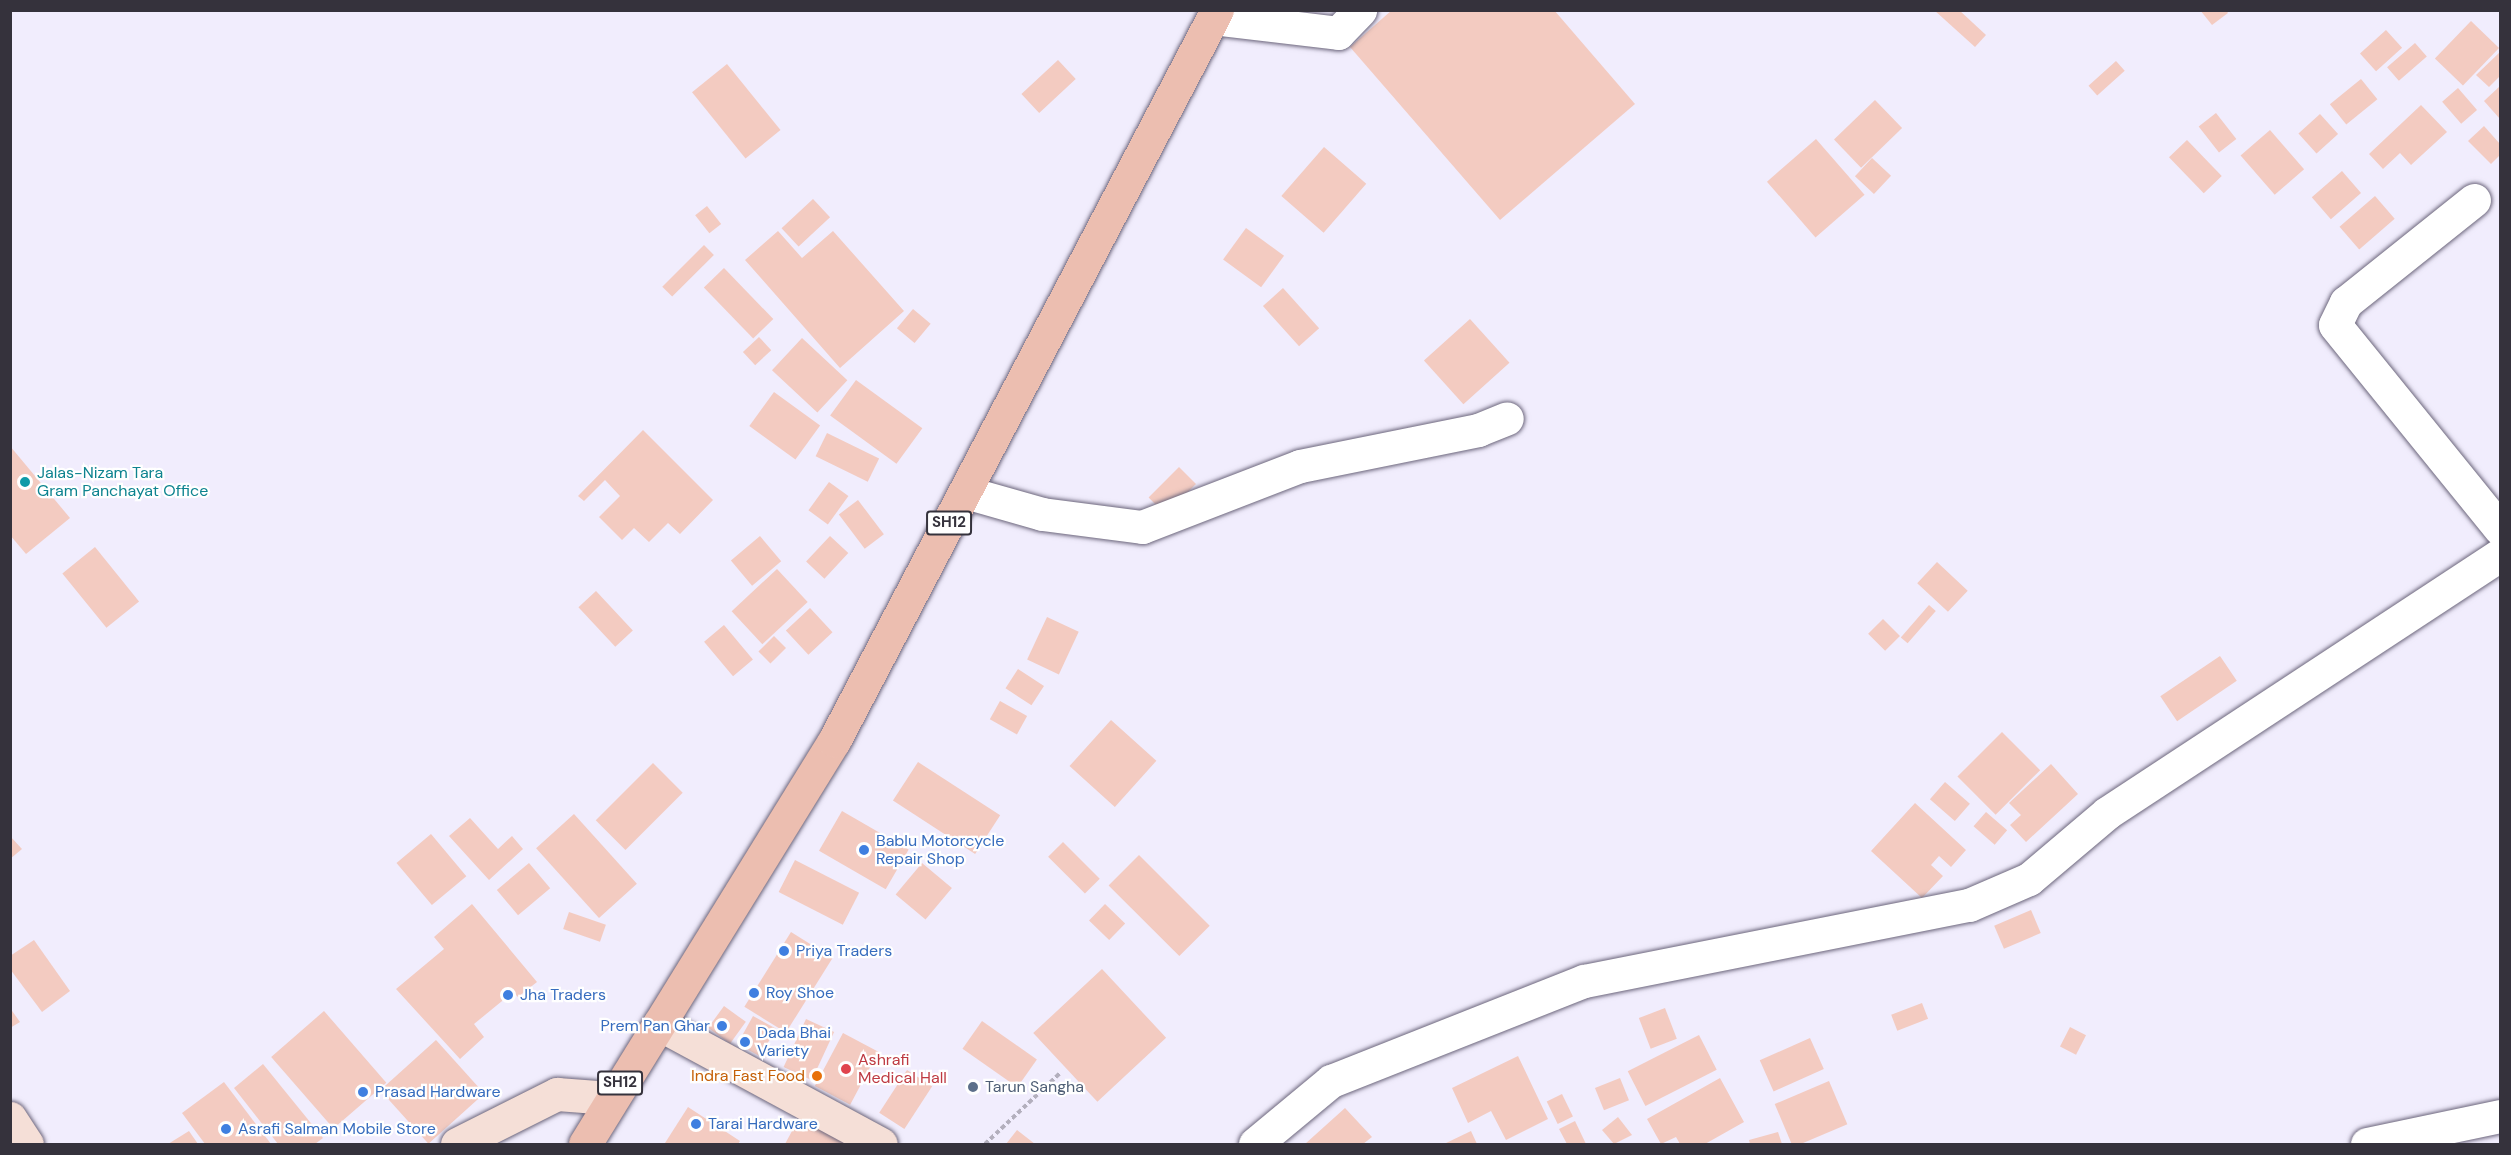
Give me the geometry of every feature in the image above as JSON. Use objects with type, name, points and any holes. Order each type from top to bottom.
[{"type":"main road","name":"SH12","points":[[585,1144],[610,1098],[659,1024],[834,741],[1215,14]]},
{"type":"main road","points":[[659,1024],[881,1144]]},
{"type":"main road","points":[[457,1144],[557,1094],[610,1098]]},
{"type":"main road","points":[[10,1118],[27,1144]]},
{"type":"street","points":[[1215,14],[1338,33],[1360,10]]},
{"type":"street","points":[[2474,200],[2346,302],[2335,325],[2500,529]]},
{"type":"street","points":[[965,492],[1042,514],[1142,527],[1300,466],[1478,430],[1507,418]]},
{"type":"street","points":[[1255,1144],[1331,1081],[1584,981],[1969,905],[2028,879],[2107,813],[2500,555]]},
{"type":"street","points":[[2367,1144],[2500,1116]]},
{"type":"path","points":[[985,1144],[1060,1073]]},
{"type":"building","points":[[1392,10],[1554,10],[1635,104],[1500,220],[1350,47]]},
{"type":"building","points":[[1934,10],[1959,10],[1986,35],[1975,47]]},
{"type":"building","points":[[2200,10],[2226,10],[2228,13],[2212,25]]},
{"type":"building","points":[[2471,21],[2499,48],[2463,85],[2435,58]]},
{"type":"building","points":[[2386,30],[2402,48],[2376,71],[2360,53]]},
{"type":"building","points":[[2415,43],[2427,57],[2399,81],[2387,67]]},
{"type":"building","points":[[2500,52],[2500,76],[2489,87],[2476,75]]},
{"type":"building","points":[[1058,60],[1076,79],[1039,113],[1021,94]]},
{"type":"building","points":[[2116,61],[2125,71],[2097,95],[2089,86]]},
{"type":"building","points":[[727,64],[780,130],[746,158],[692,92]]},
{"type":"building","points":[[2361,79],[2377,99],[2346,124],[2330,104]]},
{"type":"building","points":[[2500,86],[2500,119],[2484,101]]},
{"type":"building","points":[[2458,88],[2477,110],[2461,124],[2442,102]]},
{"type":"building","points":[[1875,100],[1902,128],[1861,168],[1834,140]]},
{"type":"building","points":[[2421,105],[2447,132],[2411,165],[2400,153],[2383,169],[2369,154]]},
{"type":"building","points":[[2216,113],[2236,139],[2219,153],[2199,127]]},
{"type":"building","points":[[2320,114],[2338,134],[2317,153],[2298,133]]},
{"type":"building","points":[[2484,126],[2500,144],[2500,155],[2491,164],[2468,141]]},
{"type":"building","points":[[2270,130],[2304,169],[2275,195],[2241,156]]},
{"type":"building","points":[[1816,139],[1865,195],[1815,237],[1767,182]]},
{"type":"building","points":[[2187,140],[2222,176],[2204,193],[2169,157]]},
{"type":"building","points":[[1324,147],[1366,184],[1324,233],[1281,196]]},
{"type":"building","points":[[1872,158],[1891,176],[1874,194],[1855,176]]},
{"type":"building","points":[[2342,171],[2361,193],[2331,219],[2312,197]]},
{"type":"building","points":[[2375,196],[2395,219],[2359,249],[2340,227]]},
{"type":"building","points":[[813,199],[830,217],[799,247],[782,228]]},
{"type":"building","points":[[707,206],[721,224],[709,233],[695,215]]},
{"type":"building","points":[[1246,228],[1284,256],[1261,287],[1223,260]]},
{"type":"building","points":[[778,231],[802,258],[833,231],[904,311],[840,368],[745,260]]},
{"type":"building","points":[[704,245],[714,255],[672,297],[662,287]]},
{"type":"building","points":[[724,268],[773,319],[753,339],[704,287]]},
{"type":"building","points":[[1283,288],[1319,328],[1299,346],[1263,306]]},
{"type":"building","points":[[913,309],[931,324],[915,343],[897,328]]},
{"type":"building","points":[[1470,319],[1509,363],[1463,404],[1424,360]]},
{"type":"building","points":[[759,337],[771,350],[755,365],[743,352]]},
{"type":"building","points":[[802,338],[847,380],[817,412],[772,370]]},
{"type":"building","points":[[856,380],[922,428],[896,464],[830,416]]},
{"type":"building","points":[[774,392],[820,426],[795,459],[749,426]]},
{"type":"building","points":[[643,430],[713,500],[680,534],[668,523],[649,542],[634,528],[622,540],[599,517],[620,496],[605,480],[584,501],[578,496]]},
{"type":"building","points":[[827,433],[879,458],[868,482],[816,456]]},
{"type":"building","name":"Jalas-Nizam Tara Gram Panchayat Office","points":[[10,446],[70,518],[26,554],[10,535]]},
{"type":"building","points":[[1179,467],[1196,484],[1166,514],[1149,497]]},
{"type":"building","points":[[829,482],[848,496],[828,524],[808,510]]},
{"type":"building","points":[[858,500],[884,534],[865,549],[839,514]]},
{"type":"building","points":[[760,536],[781,561],[752,586],[731,560]]},
{"type":"building","points":[[830,536],[848,553],[824,579],[806,562]]},
{"type":"building","points":[[95,547],[139,601],[106,628],[62,573]]},
{"type":"building","points":[[1937,562],[1968,591],[1948,612],[1917,583]]},
{"type":"building","points":[[777,569],[808,602],[762,644],[732,611]]},
{"type":"building","points":[[596,591],[633,630],[615,647],[578,607]]},
{"type":"building","points":[[1929,605],[1936,611],[1908,643],[1901,637]]},
{"type":"building","points":[[810,608],[833,632],[808,655],[786,631]]},
{"type":"building","points":[[1047,617],[1079,632],[1059,674],[1027,660]]},
{"type":"building","points":[[1883,619],[1900,636],[1885,651],[1868,634]]},
{"type":"building","points":[[724,625],[753,659],[733,676],[704,642]]},
{"type":"building","points":[[774,636],[786,648],[770,664],[758,652]]},
{"type":"building","points":[[2220,656],[2237,681],[2177,721],[2160,696]]},
{"type":"building","points":[[1018,669],[1044,686],[1031,705],[1005,688]]},
{"type":"building","points":[[1000,701],[1027,716],[1017,734],[990,719]]},
{"type":"building","points":[[1111,720],[1156,761],[1115,807],[1070,766]]},
{"type":"building","points":[[2002,732],[2040,770],[1996,815],[1957,777]]},
{"type":"building","points":[[918,762],[1000,815],[975,854],[893,801]]},
{"type":"building","points":[[653,763],[683,793],[625,850],[596,820]]},
{"type":"building","points":[[2051,764],[2078,794],[2026,842],[2010,825],[2021,815],[2009,803]]},
{"type":"building","points":[[1945,782],[1970,804],[1955,821],[1930,799]]},
{"type":"building","points":[[1915,803],[1966,850],[1951,867],[1939,856],[1931,865],[1943,876],[1922,898],[1871,851]]},
{"type":"building","name":"Bablu Motorcycle Repair Shop","points":[[842,811],[909,850],[886,889],[819,851]]},
{"type":"building","points":[[1986,812],[2007,830],[1995,845],[1974,826]]},
{"type":"building","points":[[574,814],[637,884],[599,918],[536,848]]},
{"type":"building","points":[[470,818],[498,849],[512,836],[523,849],[489,880],[449,836]]},
{"type":"building","points":[[431,834],[466,876],[432,905],[397,863]]},
{"type":"building","points":[[10,836],[22,849],[10,859]]},
{"type":"building","points":[[1063,842],[1100,879],[1085,894],[1048,857]]},
{"type":"building","points":[[1139,855],[1210,926],[1179,956],[1109,885]]},
{"type":"building","points":[[795,860],[859,893],[843,925],[779,892]]},
{"type":"building","points":[[529,863],[550,888],[518,915],[497,890]]},
{"type":"building","points":[[922,863],[952,888],[926,919],[896,894]]},
{"type":"building","points":[[472,904],[537,982],[518,997],[513,992],[474,1024],[484,1037],[460,1059],[396,989],[444,949],[434,937]]},
{"type":"building","points":[[1105,904],[1125,923],[1109,940],[1089,921]]},
{"type":"building","points":[[2031,910],[2041,933],[2004,949],[1994,926]]},
{"type":"building","points":[[569,912],[606,925],[600,942],[563,929]]},
{"type":"building","points":[[791,932],[833,958],[786,1033],[744,1007]]},
{"type":"building","points":[[34,940],[70,991],[42,1012],[10,969],[10,956]]},
{"type":"building","points":[[1102,969],[1166,1038],[1097,1102],[1033,1033]]},
{"type":"building","points":[[1922,1003],[1928,1019],[1897,1031],[1891,1015]]},
{"type":"building","points":[[724,1006],[746,1022],[730,1044],[708,1028]]},
{"type":"building","points":[[10,1008],[20,1022],[10,1028]]},
{"type":"building","points":[[1665,1008],[1677,1039],[1651,1049],[1639,1018]]},
{"type":"building","points":[[324,1011],[386,1083],[333,1129],[271,1057]]},
{"type":"building","points":[[753,1016],[776,1029],[760,1057],[737,1044]]},
{"type":"building","points":[[806,1019],[834,1032],[812,1080],[784,1067]]},
{"type":"building","points":[[982,1021],[1037,1059],[1017,1087],[962,1049]]},
{"type":"building","points":[[2070,1027],[2086,1035],[2076,1055],[2060,1047]]},
{"type":"building","name":"Ashrafi Medical Hall","points":[[843,1033],[878,1052],[850,1105],[815,1086]]},
{"type":"building","points":[[1699,1035],[1717,1070],[1645,1106],[1628,1071]]},
{"type":"building","points":[[1810,1038],[1824,1069],[1774,1091],[1760,1060]]},
{"type":"building","points":[[436,1040],[484,1094],[428,1144],[380,1090]]},
{"type":"building","points":[[1518,1056],[1548,1119],[1506,1140],[1491,1111],[1468,1123],[1452,1088]]},
{"type":"building","points":[[263,1064],[323,1138],[315,1144],[278,1144],[234,1088]]},
{"type":"building","points":[[907,1070],[932,1086],[904,1129],[879,1113]]},
{"type":"building","points":[[1620,1078],[1629,1100],[1604,1110],[1595,1088]]},
{"type":"building","points":[[1720,1078],[1744,1122],[1705,1144],[1680,1144],[1676,1137],[1661,1144],[1647,1119]]},
{"type":"building","points":[[1829,1081],[1847,1124],[1801,1144],[1792,1144],[1775,1104]]},
{"type":"building","name":"Asrafi Salman Mobile Store","points":[[224,1082],[271,1144],[205,1144],[182,1113]]},
{"type":"building","points":[[1562,1094],[1573,1116],[1558,1124],[1547,1101]]},
{"type":"building","name":"Tarai Hardware","points":[[688,1107],[740,1141],[738,1144],[665,1143]]},
{"type":"building","points":[[1345,1108],[1372,1137],[1363,1144],[1305,1144]]},
{"type":"building","points":[[1618,1117],[1632,1135],[1614,1144],[1602,1130]]},
{"type":"building","points":[[799,1118],[850,1144],[785,1144]]},
{"type":"building","points":[[1575,1121],[1586,1144],[1567,1144],[1559,1129]]},
{"type":"building","points":[[1017,1130],[1035,1144],[1006,1144]]},
{"type":"building","points":[[189,1131],[198,1144],[168,1144]]},
{"type":"building","points":[[1471,1131],[1477,1144],[1444,1144]]},
{"type":"building","points":[[1778,1132],[1782,1144],[1750,1144],[1749,1140]]},
{"type":"place","name":"Jalas-Nizam Tara Gram Panchayat Office","points":[[25,482]]},
{"type":"place","name":"Bablu Motorcycle Repair Shop","points":[[864,850]]},
{"type":"place","name":"Priya Traders","points":[[784,951]]},
{"type":"place","name":"Roy Shoe","points":[[754,993]]},
{"type":"place","name":"Jha Traders","points":[[508,995]]},
{"type":"place","name":"Prem Pan Ghar","points":[[722,1026]]},
{"type":"place","name":"Dada Bhai Variety","points":[[745,1042]]},
{"type":"place","name":"Ashrafi Medical Hall","points":[[846,1069]]},
{"type":"place","name":"Indra Fast Food","points":[[817,1076]]},
{"type":"place","name":"Tarun Sangha","points":[[973,1087]]},
{"type":"place","name":"Prasad Hardware","points":[[363,1092]]},
{"type":"place","name":"Tarai Hardware","points":[[696,1124]]},
{"type":"place","name":"Asrafi Salman Mobile Store","points":[[226,1129]]}]
